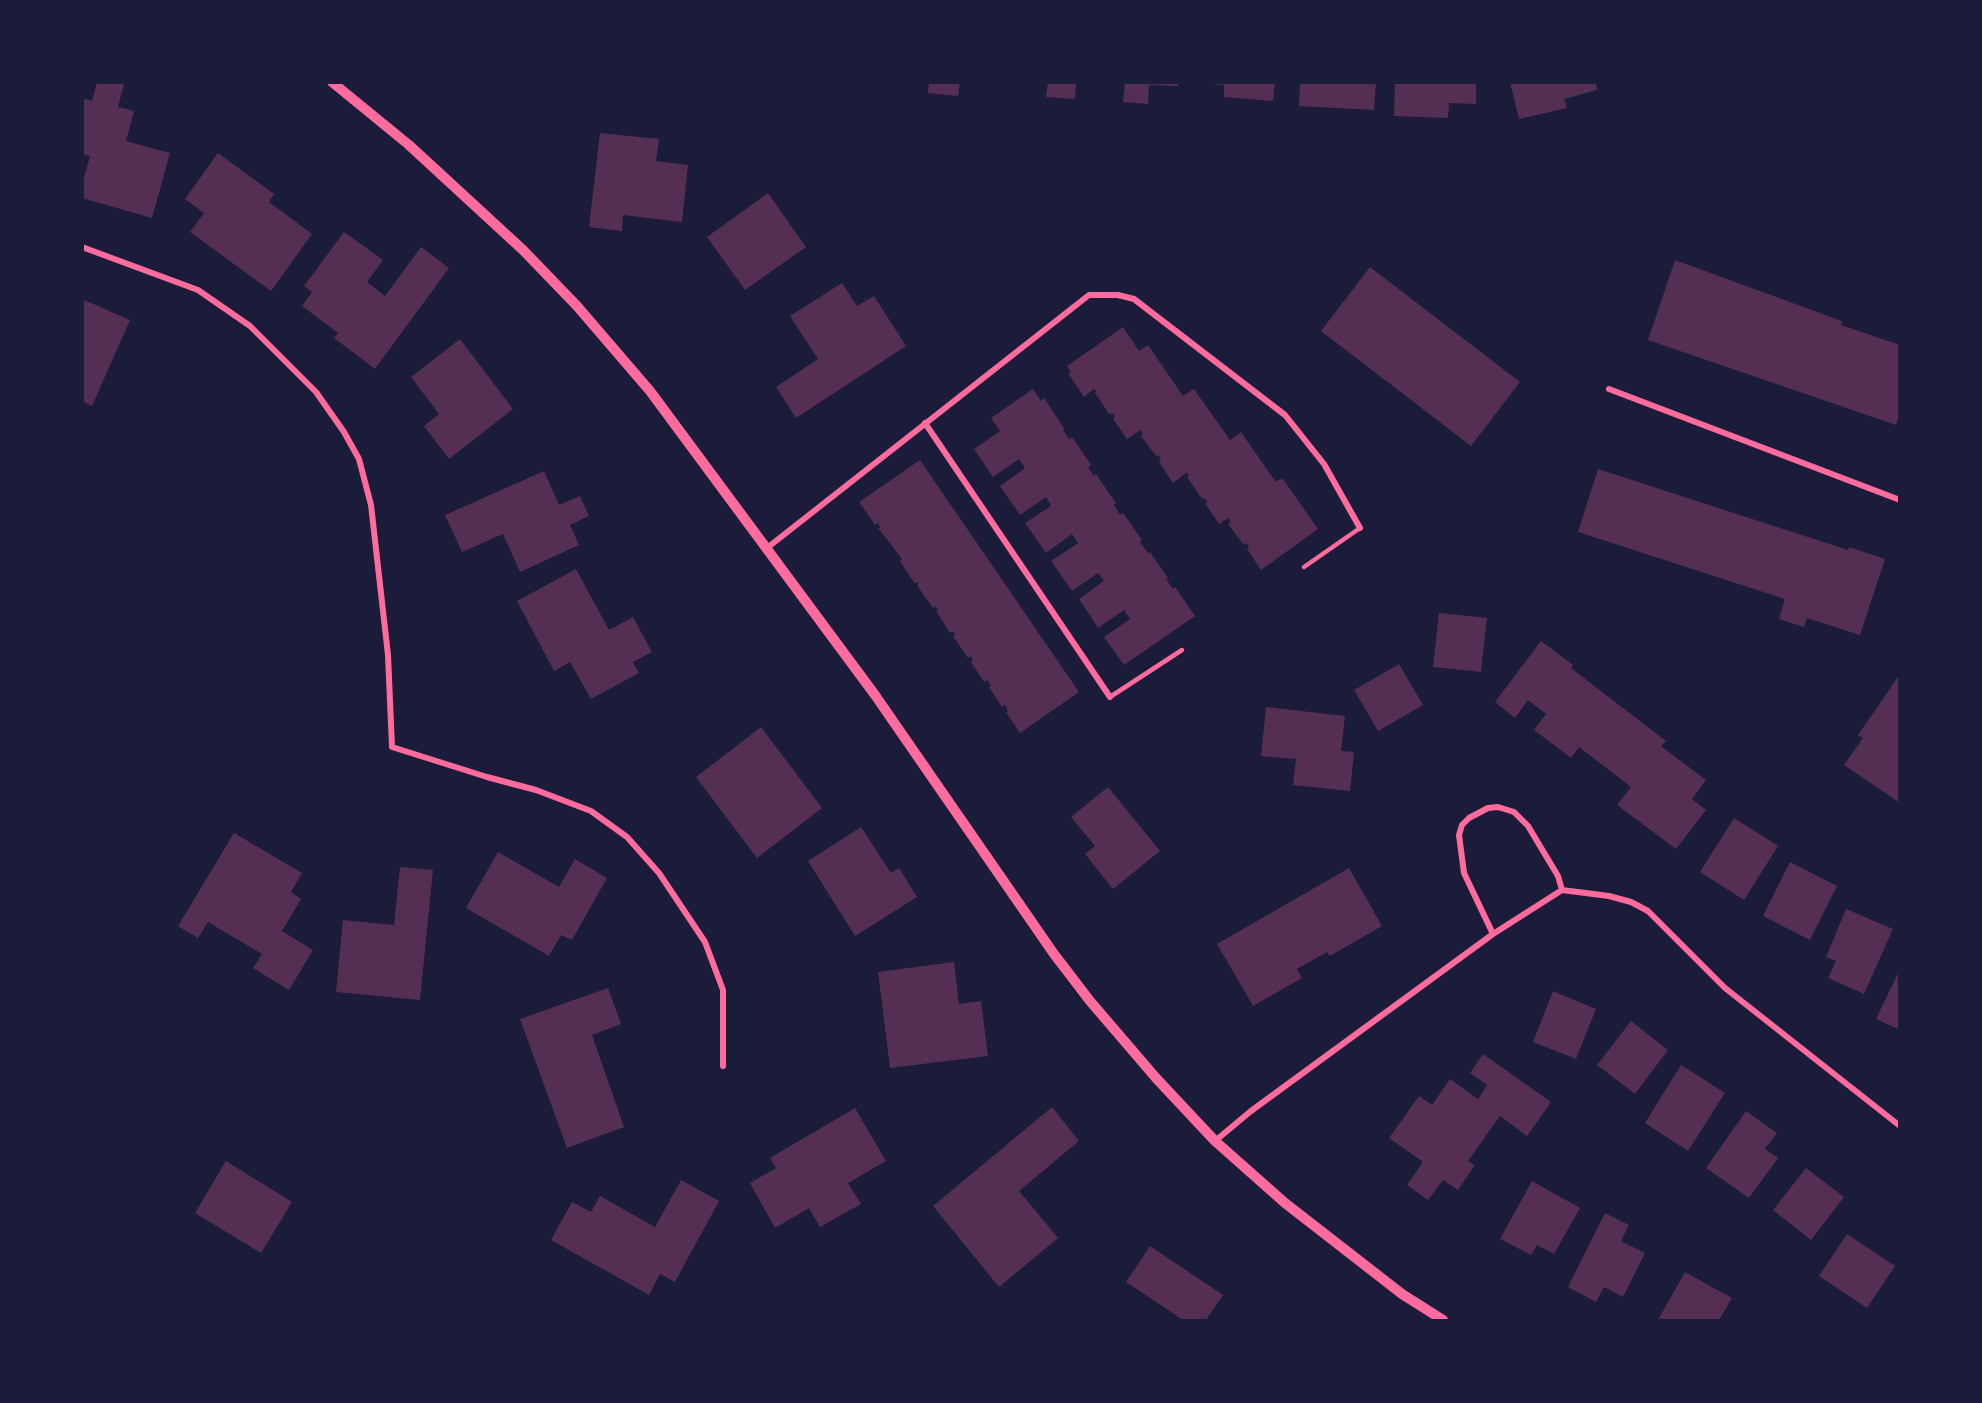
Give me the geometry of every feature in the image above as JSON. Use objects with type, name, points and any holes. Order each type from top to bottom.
[{"type":"street","points":[[332,82],[409,145],[524,250],[577,306],[650,391],[875,695],[1061,964],[1156,1078],[1215,1141],[1285,1203],[1402,1294],[1443,1320]]},
{"type":"street","points":[[82,247],[198,290],[249,326],[316,392],[344,432],[359,459],[371,505],[388,655],[392,747],[569,802],[591,811],[627,837],[659,873],[705,942],[723,990],[723,1066]]},
{"type":"street","points":[[767,548],[1089,295],[1118,295],[1134,299],[1285,415],[1324,464],[1360,528]]},
{"type":"street","points":[[1609,389],[1899,500]]},
{"type":"street","points":[[926,423],[1110,697]]},
{"type":"street","points":[[1493,934],[1464,873],[1459,836],[1462,825],[1469,818],[1488,808],[1498,807],[1514,812],[1528,826],[1558,876],[1562,890]]},
{"type":"street","points":[[1215,1141],[1251,1111],[1493,934],[1562,890],[1609,896],[1648,910],[1725,988],[1899,1126]]},
{"type":"lane","points":[[1304,567],[1360,528]]},
{"type":"lane","points":[[1110,697],[1182,650]]},
{"type":"building","points":[[97,82],[124,84],[118,107],[134,111],[126,141],[170,153],[152,218],[82,198],[82,185],[90,156],[82,154],[82,98],[92,101]]},
{"type":"building","points":[[929,82],[960,82],[958,96],[928,93]]},
{"type":"building","points":[[1048,82],[1076,82],[1075,99],[1046,97]]},
{"type":"building","points":[[1125,82],[1178,82],[1178,86],[1149,85],[1148,104],[1123,102]]},
{"type":"building","points":[[1211,82],[1275,82],[1273,101],[1224,97],[1224,85],[1211,84]]},
{"type":"building","points":[[1300,82],[1376,82],[1374,110],[1299,106]]},
{"type":"building","points":[[1395,82],[1476,82],[1476,104],[1449,103],[1448,118],[1394,116]]},
{"type":"building","points":[[1510,82],[1596,82],[1597,90],[1564,99],[1567,108],[1519,119]]},
{"type":"building","points":[[600,133],[659,139],[656,161],[688,165],[682,222],[623,215],[622,231],[589,227]]},
{"type":"building","points":[[218,153],[274,194],[269,202],[312,234],[271,291],[190,232],[204,213],[185,199]]},
{"type":"building","points":[[768,193],[806,247],[745,290],[707,237]]},
{"type":"building","points":[[344,232],[383,260],[367,282],[385,296],[421,247],[449,268],[375,369],[334,338],[338,333],[302,306],[312,292],[304,286]]},
{"type":"building","points":[[1675,260],[1842,321],[1841,325],[1900,345],[1900,413],[1896,425],[1648,340]]},
{"type":"building","points":[[1370,267],[1520,382],[1471,446],[1321,331]]},
{"type":"building","points":[[842,283],[857,306],[874,296],[906,346],[796,418],[776,387],[818,359],[790,316]]},
{"type":"building","points":[[82,299],[130,320],[92,406],[82,401]]},
{"type":"building","points":[[1123,327],[1139,351],[1148,345],[1183,396],[1194,389],[1230,440],[1241,432],[1275,481],[1283,479],[1318,529],[1261,570],[1247,549],[1249,547],[1246,543],[1244,545],[1228,524],[1231,522],[1228,518],[1219,524],[1205,503],[1208,502],[1202,499],[1187,477],[1189,476],[1187,472],[1173,483],[1159,462],[1161,459],[1158,455],[1156,456],[1141,436],[1143,434],[1140,430],[1127,439],[1113,419],[1115,417],[1112,413],[1110,415],[1094,389],[1084,397],[1068,373],[1071,372],[1067,366]]},
{"type":"building","points":[[460,339],[513,409],[449,459],[424,426],[439,414],[411,377]]},
{"type":"building","points":[[1033,389],[1041,401],[1044,398],[1069,439],[1072,437],[1091,465],[1088,467],[1094,476],[1096,474],[1116,503],[1114,505],[1120,515],[1123,513],[1142,540],[1140,542],[1148,553],[1150,552],[1173,589],[1175,587],[1195,616],[1124,665],[1104,637],[1130,619],[1124,610],[1098,628],[1079,599],[1104,581],[1098,573],[1072,591],[1051,561],[1078,543],[1072,534],[1046,553],[1025,523],[1051,506],[1046,497],[1020,515],[1000,486],[1025,468],[1019,459],[993,477],[974,449],[1000,431],[991,418]]},
{"type":"building","points":[[920,460],[1079,692],[1020,733],[1006,712],[1008,711],[1005,705],[1002,707],[989,687],[991,686],[988,680],[984,682],[971,662],[973,660],[971,656],[968,658],[953,636],[955,635],[953,631],[950,633],[936,611],[938,610],[936,606],[933,608],[918,587],[918,582],[915,584],[900,561],[902,559],[878,528],[881,528],[878,523],[875,525],[859,502]]},
{"type":"building","points":[[1598,469],[1848,550],[1849,547],[1885,559],[1860,635],[1807,618],[1804,627],[1779,619],[1785,599],[1578,532]]},
{"type":"building","points":[[544,471],[559,505],[580,496],[589,516],[570,525],[579,545],[520,572],[503,534],[462,552],[445,515]]},
{"type":"building","points":[[576,569],[609,630],[633,617],[652,652],[633,662],[639,673],[591,699],[570,662],[554,671],[517,601]]},
{"type":"building","points":[[1439,613],[1487,618],[1481,672],[1433,667]]},
{"type":"building","points":[[1541,641],[1573,665],[1571,668],[1666,741],[1661,746],[1706,780],[1692,799],[1706,810],[1676,849],[1617,805],[1631,787],[1579,747],[1571,758],[1534,730],[1546,714],[1528,700],[1515,718],[1495,702]]},
{"type":"building","points":[[1399,664],[1423,705],[1378,731],[1354,690]]},
{"type":"building","points":[[1900,674],[1900,803],[1844,765],[1863,738],[1858,735]]},
{"type":"building","points":[[1266,707],[1345,716],[1341,751],[1354,752],[1350,791],[1293,785],[1296,759],[1261,756]]},
{"type":"building","points":[[761,727],[822,808],[757,858],[696,777]]},
{"type":"building","points":[[1108,787],[1160,851],[1113,889],[1085,854],[1095,846],[1071,817]]},
{"type":"building","points":[[1734,818],[1778,846],[1744,900],[1700,872]]},
{"type":"building","points":[[861,827],[891,873],[899,868],[917,897],[855,936],[808,861]]},
{"type":"building","points":[[234,833],[302,873],[291,892],[301,899],[282,931],[313,950],[289,990],[253,968],[262,954],[208,922],[198,938],[178,926]]},
{"type":"building","points":[[498,852],[559,887],[575,859],[607,878],[572,940],[561,935],[549,956],[466,908]]},
{"type":"building","points":[[1790,862],[1837,886],[1810,940],[1763,916]]},
{"type":"building","points":[[400,867],[433,870],[420,1000],[336,992],[343,920],[394,925]]},
{"type":"building","points":[[1349,868],[1382,926],[1330,956],[1327,952],[1297,969],[1302,978],[1253,1006],[1217,944]]},
{"type":"building","points":[[1846,909],[1893,929],[1864,994],[1828,978],[1836,961],[1826,957]]},
{"type":"building","points":[[954,962],[959,1004],[981,1001],[988,1056],[890,1068],[878,972]]},
{"type":"building","points":[[1900,969],[1900,1030],[1876,1019]]},
{"type":"building","points":[[608,988],[621,1024],[592,1035],[624,1127],[567,1148],[520,1019]]},
{"type":"building","points":[[1553,991],[1596,1009],[1576,1059],[1533,1042]]},
{"type":"building","points":[[1631,1021],[1668,1050],[1635,1094],[1597,1065]]},
{"type":"building","points":[[1483,1054],[1551,1102],[1527,1136],[1500,1116],[1468,1161],[1475,1165],[1458,1190],[1443,1180],[1428,1200],[1407,1185],[1423,1162],[1389,1138],[1419,1096],[1432,1105],[1450,1079],[1478,1099],[1487,1085],[1470,1073]]},
{"type":"building","points":[[1681,1065],[1725,1093],[1688,1151],[1645,1123]]},
{"type":"building","points":[[1052,1107],[1079,1141],[1019,1191],[1058,1238],[999,1287],[933,1206]]},
{"type":"building","points":[[855,1108],[886,1161],[848,1183],[861,1204],[820,1227],[809,1208],[775,1228],[750,1183],[776,1168],[770,1158]]},
{"type":"building","points":[[1746,1111],[1777,1133],[1765,1149],[1778,1158],[1749,1198],[1706,1168]]},
{"type":"building","points":[[226,1161],[292,1202],[261,1253],[195,1213]]},
{"type":"building","points":[[1806,1168],[1844,1197],[1811,1240],[1773,1210]]},
{"type":"building","points":[[681,1180],[719,1201],[675,1282],[660,1274],[649,1295],[551,1240],[572,1202],[591,1212],[600,1196],[655,1227]]},
{"type":"building","points":[[1532,1181],[1580,1208],[1554,1254],[1537,1245],[1531,1255],[1500,1239]]},
{"type":"building","points":[[1605,1213],[1629,1225],[1621,1241],[1645,1253],[1623,1297],[1604,1287],[1596,1302],[1568,1287]]},
{"type":"building","points":[[1847,1234],[1895,1266],[1867,1308],[1819,1276]]},
{"type":"building","points":[[1150,1246],[1223,1295],[1206,1320],[1183,1320],[1126,1282]]},
{"type":"building","points":[[1685,1272],[1732,1298],[1719,1320],[1658,1320]]}]
